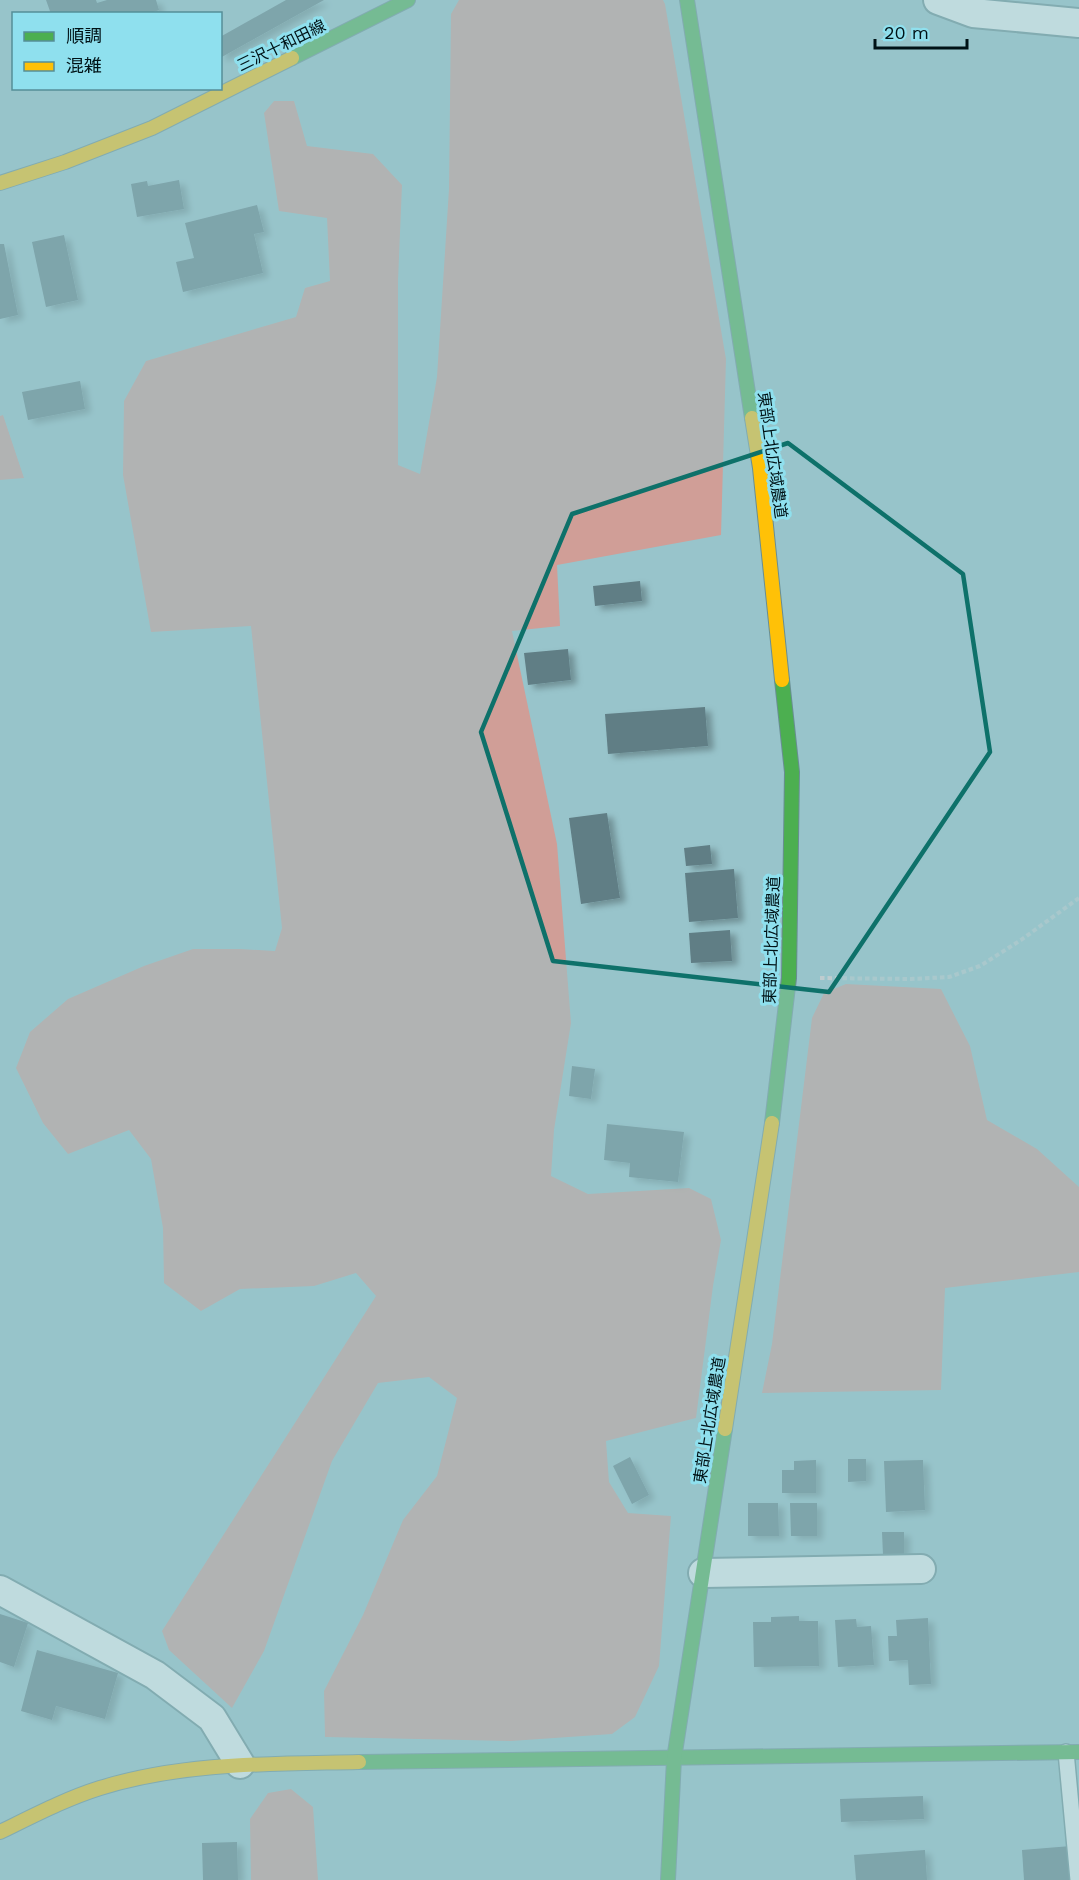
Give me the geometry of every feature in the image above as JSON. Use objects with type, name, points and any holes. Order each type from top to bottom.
[{"type":"street","name":"三沢十和田線","points":[[0,183],[65,162],[152,128],[408,0]]},
{"type":"street","name":"東部上北広域農道","points":[[668,1880],[674,1759],[770,1136],[789,978],[792,772],[760,468],[687,0]]},
{"type":"street","points":[[938,0],[973,14],[1079,23]]},
{"type":"street","points":[[703,1573],[921,1569]]},
{"type":"street","points":[[0,1590],[154,1675],[212,1718],[240,1764]]},
{"type":"street","points":[[0,1832],[55,1804],[101,1788],[147,1777],[240,1764],[1072,1752]]},
{"type":"lane","points":[[1072,1752],[1078,1880]]},
{"type":"path","points":[[789,978],[949,977],[980,966],[1079,898]]},
{"type":"highlighted area","points":[[788,443],[963,574],[990,752],[829,992],[553,961],[481,732],[572,514]]},
{"type":"shaded area","points":[[459,0],[663,0],[665,4],[726,359],[721,535],[557,565],[560,626],[512,631],[557,844],[571,1023],[554,1130],[551,1176],[588,1194],[689,1188],[711,1199],[721,1240],[696,1418],[606,1441],[609,1482],[628,1513],[671,1516],[659,1666],[635,1717],[612,1734],[511,1741],[325,1737],[324,1691],[363,1615],[403,1520],[437,1476],[457,1398],[429,1377],[378,1383],[332,1461],[264,1651],[232,1708],[169,1650],[162,1631],[376,1296],[356,1273],[314,1286],[240,1289],[201,1311],[164,1283],[163,1228],[151,1159],[129,1130],[68,1154],[43,1123],[16,1068],[30,1032],[68,999],[144,966],[193,949],[275,951],[282,928],[251,626],[151,632],[123,475],[124,401],[146,361],[296,317],[305,288],[330,281],[327,218],[279,211],[264,113],[274,101],[294,101],[307,146],[373,154],[402,185],[398,281],[398,465],[420,474],[437,377],[449,189],[451,14]]},
{"type":"shaded area","points":[[3,415],[24,478],[0,480],[0,416]]},
{"type":"shaded area","points":[[846,984],[941,989],[970,1046],[987,1120],[1037,1149],[1079,1187],[1079,1272],[945,1288],[941,1390],[762,1393],[772,1344],[812,1018],[824,993]]},
{"type":"shaded area","points":[[291,1789],[313,1807],[318,1880],[251,1880],[250,1819],[268,1793]]},
{"type":"building","points":[[46,0],[96,0],[97,3],[107,0],[156,0],[159,10],[153,12],[50,12]]},
{"type":"building","points":[[286,0],[324,0],[222,57],[222,36]]},
{"type":"building","points":[[179,180],[184,209],[137,217],[131,184],[147,181],[148,186]]},
{"type":"building","points":[[257,205],[264,232],[254,234],[263,273],[183,292],[176,262],[194,258],[185,223]]},
{"type":"building","points":[[64,235],[78,300],[46,307],[32,242]]},
{"type":"building","points":[[0,244],[4,244],[18,315],[0,319]]},
{"type":"building","points":[[80,381],[85,409],[28,420],[22,392]]},
{"type":"building","points":[[640,581],[642,601],[595,606],[593,586]]},
{"type":"building","points":[[568,649],[571,680],[528,685],[524,653]]},
{"type":"building","points":[[705,707],[708,746],[608,754],[605,714]]},
{"type":"building","points":[[607,813],[620,898],[581,904],[569,818]]},
{"type":"building","points":[[710,845],[712,864],[686,866],[684,848]]},
{"type":"building","points":[[734,869],[738,918],[689,922],[685,873]]},
{"type":"building","points":[[730,930],[732,961],[691,963],[689,933]]},
{"type":"building","points":[[572,1066],[595,1069],[591,1099],[569,1096]]},
{"type":"building","points":[[607,1124],[684,1132],[678,1182],[629,1177],[630,1163],[604,1160]]},
{"type":"building","points":[[630,1457],[649,1495],[632,1504],[613,1466]]},
{"type":"building","points":[[848,1459],[866,1459],[866,1481],[848,1482]]},
{"type":"building","points":[[816,1460],[816,1493],[782,1493],[782,1470],[794,1470],[794,1461]]},
{"type":"building","points":[[923,1460],[925,1510],[886,1512],[884,1461]]},
{"type":"building","points":[[748,1503],[778,1503],[779,1536],[748,1536]]},
{"type":"building","points":[[790,1503],[817,1503],[817,1536],[791,1536]]},
{"type":"building","points":[[882,1532],[904,1532],[904,1554],[883,1555]]},
{"type":"building","points":[[0,1614],[28,1623],[14,1667],[0,1662]]},
{"type":"building","points":[[799,1616],[799,1621],[818,1621],[819,1666],[754,1667],[753,1622],[771,1622],[771,1617]]},
{"type":"building","points":[[928,1618],[931,1684],[909,1685],[908,1660],[889,1661],[888,1636],[897,1636],[896,1620]]},
{"type":"building","points":[[856,1619],[857,1627],[871,1626],[874,1665],[838,1667],[835,1620]]},
{"type":"building","points":[[37,1650],[118,1673],[105,1719],[56,1706],[52,1720],[21,1711]]},
{"type":"building","points":[[923,1796],[924,1819],[841,1822],[840,1799]]},
{"type":"building","points":[[237,1842],[238,1880],[203,1880],[202,1843]]},
{"type":"building","points":[[1071,1846],[1074,1880],[1024,1880],[1022,1850]]},
{"type":"building","points":[[925,1850],[927,1880],[856,1880],[854,1855]]},
{"type":"traffic: fast","points":[[292,58],[408,0]]},
{"type":"traffic: fast","points":[[687,0],[752,418]]},
{"type":"traffic: fast","points":[[772,1123],[789,978],[792,772],[782,680]]},
{"type":"traffic: fast","points":[[668,1880],[674,1759],[725,1429]]},
{"type":"traffic: fast","points":[[359,1762],[1079,1752]]},
{"type":"traffic: slow","points":[[0,183],[65,162],[152,128],[292,58]]},
{"type":"traffic: slow","points":[[752,418],[760,468],[782,680]]},
{"type":"traffic: slow","points":[[725,1429],[772,1123]]},
{"type":"traffic: slow","points":[[0,1832],[87,1792],[164,1773],[261,1764],[359,1762]]}]
